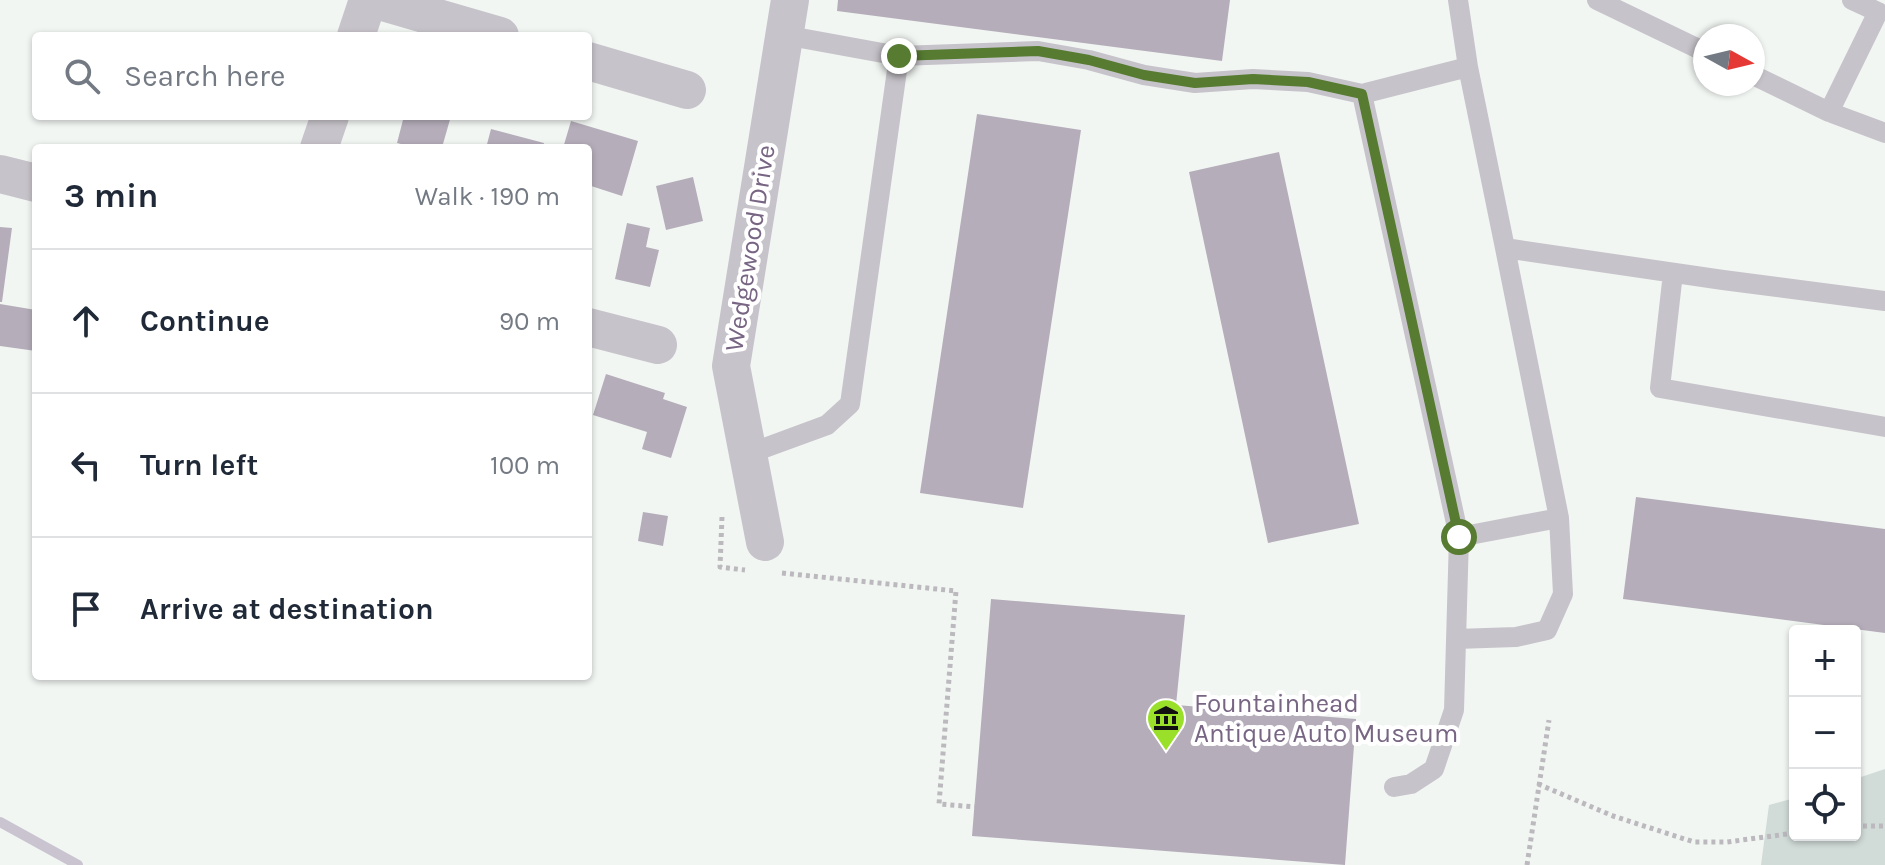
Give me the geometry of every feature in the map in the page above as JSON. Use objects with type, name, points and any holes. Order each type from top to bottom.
[{"type":"street","points":[[357,32],[368,0]]},
{"type":"street","points":[[376,0],[486,32]]},
{"type":"street","name":"Wedgewood Drive","points":[[765,542],[731,366],[787,18]]},
{"type":"street","points":[[592,62],[687,90]]},
{"type":"street","points":[[320,144],[329,120]]},
{"type":"street","points":[[0,174],[32,182]]},
{"type":"street","points":[[592,328],[658,345]]},
{"type":"lane","points":[[1456,639],[1516,637],[1547,630],[1563,594],[1559,518],[1468,67],[1458,0]]},
{"type":"lane","points":[[1597,0],[1693,46]]},
{"type":"lane","points":[[1829,112],[1878,12],[1852,0]]},
{"type":"lane","points":[[787,18],[899,56],[1038,51],[1195,83],[1253,79],[1308,82],[1362,94],[1468,67]]},
{"type":"lane","points":[[748,454],[827,425],[850,404],[899,56]]},
{"type":"lane","points":[[1765,81],[1829,112],[1885,133]]},
{"type":"lane","points":[[1362,94],[1459,537],[1454,710],[1434,769],[1411,784],[1394,787]]},
{"type":"lane","points":[[1505,248],[1885,301]]},
{"type":"lane","points":[[1673,273],[1660,388],[1885,427]]},
{"type":"lane","points":[[1459,537],[1559,518]]},
{"type":"path","points":[[1527,865],[1549,720]]},
{"type":"path","points":[[1538,784],[1613,816],[1694,842],[1727,842],[1789,834]]},
{"type":"path","points":[[1861,826],[1885,826]]},
{"type":"shaded area","points":[[1885,769],[1885,865],[1761,865],[1769,805],[1789,800],[1789,841],[1861,841],[1861,777]]},
{"type":"building","points":[[838,0],[1230,0],[1222,61],[837,11]]},
{"type":"building","points":[[977,114],[1081,130],[1023,508],[920,493]]},
{"type":"building","points":[[403,120],[450,120],[443,144],[397,143]]},
{"type":"building","points":[[571,121],[638,141],[622,196],[592,186],[592,144],[564,144]]},
{"type":"building","points":[[491,129],[544,143],[544,144],[487,144]]},
{"type":"building","points":[[1279,152],[1359,524],[1268,543],[1189,172]]},
{"type":"building","points":[[693,177],[703,221],[666,230],[656,186]]},
{"type":"building","points":[[627,223],[650,228],[646,247],[659,250],[650,287],[615,279]]},
{"type":"building","points":[[0,227],[12,228],[2,302],[0,302]]},
{"type":"building","points":[[0,304],[32,309],[32,350],[0,346]]},
{"type":"building","points":[[606,374],[665,393],[663,399],[687,407],[671,458],[642,449],[647,432],[593,415]]},
{"type":"building","points":[[1636,497],[1885,529],[1885,633],[1861,630],[1861,625],[1823,625],[1623,599]]},
{"type":"building","points":[[643,512],[668,516],[663,546],[638,541]]},
{"type":"building","name":"Fountainhead Antique Auto Museum","points":[[991,599],[1185,615],[1176,705],[1356,719],[1345,865],[972,836]]},
{"type":"waterway","points":[[0,822],[78,865]]},
{"type":"place","name":"Fountainhead Antique Auto Museum","points":[[1166,752]]},
{"type":"route","points":[[899,56],[1038,51],[1195,83],[1253,79],[1308,82],[1362,94],[1459,537]]}]
